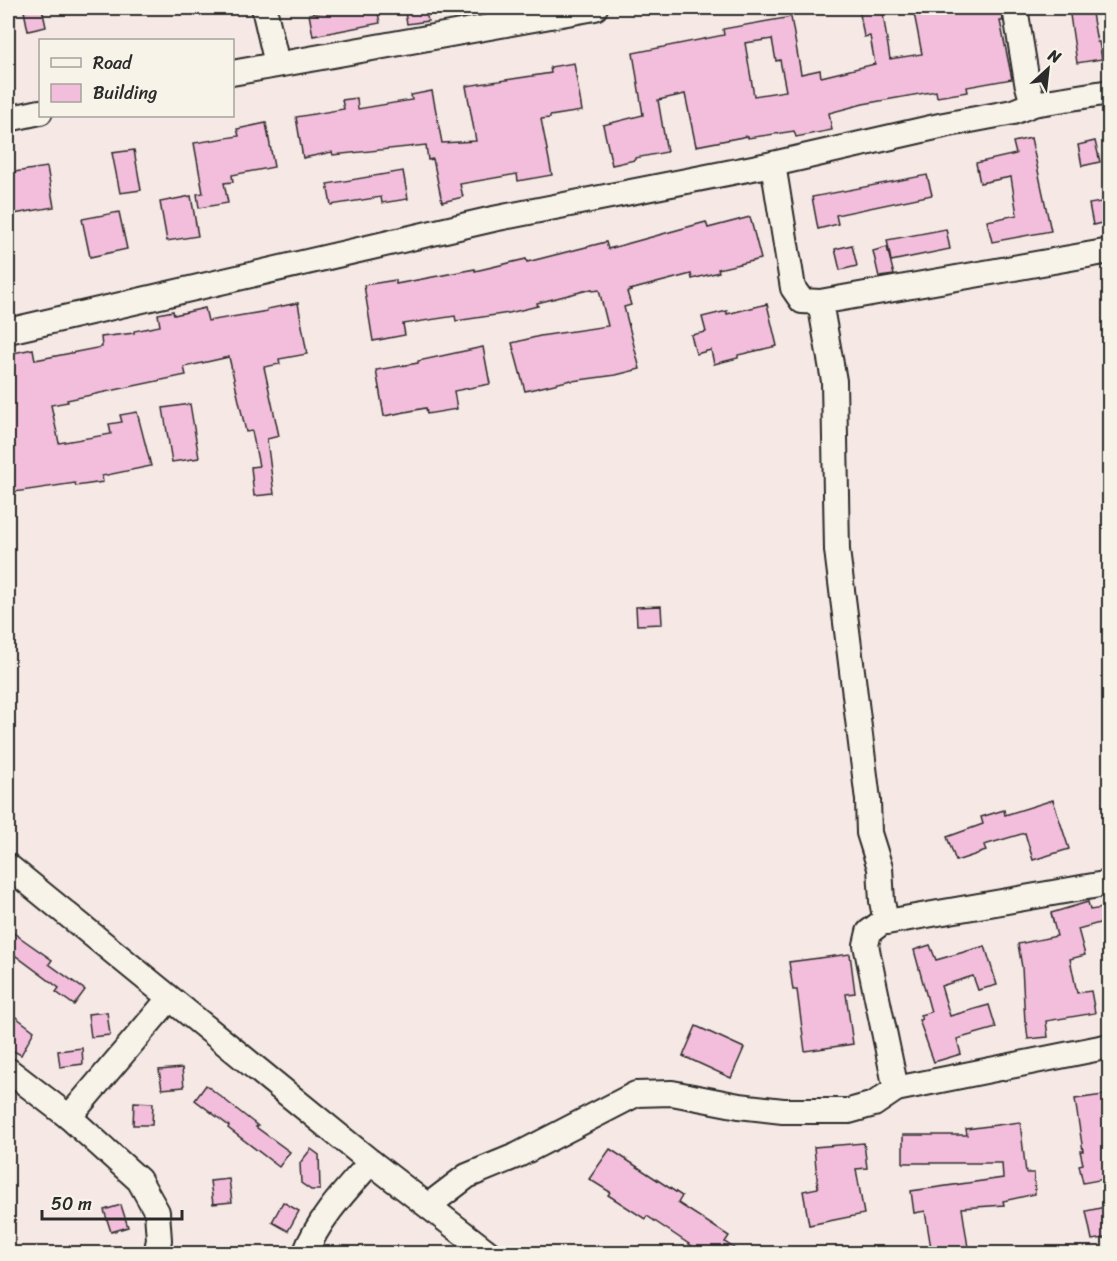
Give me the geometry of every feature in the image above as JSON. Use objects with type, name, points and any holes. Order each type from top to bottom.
[{"type":"street","points":[[264,8],[277,64]]},
{"type":"street","points":[[234,73],[595,8]]},
{"type":"street","points":[[1015,8],[1026,82],[1033,104]]},
{"type":"street","points":[[8,331],[493,219],[773,164],[944,125],[1013,112],[1033,104],[1110,92]]},
{"type":"street","points":[[8,119],[39,112]]},
{"type":"street","points":[[773,164],[793,288],[802,301],[820,302],[1110,251]]},
{"type":"street","points":[[820,302],[834,381],[837,550],[868,800],[869,833],[880,868],[886,922]]},
{"type":"street","points":[[8,866],[371,1162],[429,1204],[490,1254]]},
{"type":"street","points":[[896,1089],[866,945],[869,932],[881,923],[1110,883]]},
{"type":"street","points":[[69,1117],[169,999]]},
{"type":"street","points":[[429,1204],[468,1176],[518,1155],[636,1094],[672,1093],[739,1106],[783,1111],[849,1110],[874,1104],[896,1089],[1110,1046]]},
{"type":"street","points":[[8,1070],[69,1117],[139,1180],[157,1212],[159,1240],[156,1254]]},
{"type":"street","points":[[305,1254],[310,1242],[340,1198],[371,1162]]},
{"type":"building","points":[[42,8],[46,27],[28,31],[24,11]]},
{"type":"building","points":[[344,8],[377,8],[380,23],[313,36],[309,14]]},
{"type":"building","points":[[404,8],[425,8],[428,21],[407,24]]},
{"type":"building","points":[[859,8],[882,8],[890,59],[922,54],[913,8],[1001,8],[1003,21],[1000,21],[1012,79],[967,87],[968,92],[937,97],[936,91],[863,104],[829,113],[832,130],[796,137],[794,131],[748,138],[748,136],[696,146],[685,94],[658,100],[667,152],[612,165],[603,125],[643,115],[633,53],[724,35],[723,29],[791,17],[801,74],[820,70],[821,77],[875,64],[870,36],[864,37]],"holes":[[[772,39],[776,61],[780,60],[786,91],[754,96],[745,43]]]},
{"type":"building","points":[[1069,8],[1091,8],[1102,59],[1077,63]]},
{"type":"building","points":[[574,63],[582,111],[541,119],[552,175],[518,181],[517,174],[460,184],[463,197],[442,202],[433,159],[428,160],[426,145],[333,155],[332,152],[303,158],[296,117],[344,109],[342,100],[357,98],[358,109],[412,100],[411,95],[432,91],[442,143],[476,141],[466,86],[551,73],[550,67]]},
{"type":"building","points":[[266,123],[274,167],[232,175],[233,182],[224,183],[228,203],[199,208],[197,194],[203,193],[194,143],[239,136],[237,129]]},
{"type":"building","points":[[1031,138],[1051,231],[992,242],[987,221],[1017,215],[1011,177],[980,183],[976,163],[1016,154],[1013,142]]},
{"type":"building","points":[[1095,141],[1100,162],[1082,166],[1078,145]]},
{"type":"building","points":[[134,150],[141,190],[120,193],[112,153]]},
{"type":"building","points":[[47,167],[54,207],[8,215],[8,173]]},
{"type":"building","points":[[403,171],[408,199],[382,203],[381,197],[331,205],[327,184]]},
{"type":"building","points":[[927,175],[932,195],[836,215],[838,224],[818,229],[812,197]]},
{"type":"building","points":[[191,196],[198,236],[167,241],[160,202]]},
{"type":"building","points":[[1106,201],[1110,221],[1093,225],[1089,204]]},
{"type":"building","points":[[119,212],[127,249],[90,257],[82,219]]},
{"type":"building","points":[[750,217],[761,259],[718,269],[719,272],[692,279],[691,274],[627,292],[631,305],[624,307],[640,369],[616,375],[571,380],[525,391],[512,343],[540,336],[608,326],[599,290],[593,291],[592,289],[537,303],[538,306],[509,313],[456,321],[455,316],[403,324],[405,335],[373,341],[364,285],[396,280],[396,284],[475,269],[475,271],[526,259],[527,262],[606,242],[608,249],[706,222],[708,228]]},
{"type":"building","points":[[946,229],[950,249],[891,261],[887,240]]},
{"type":"building","points":[[852,245],[857,266],[840,270],[835,249]]},
{"type":"building","points":[[887,247],[894,275],[879,277],[873,251]]},
{"type":"building","points":[[298,303],[307,354],[279,359],[280,364],[264,367],[279,436],[267,439],[274,494],[254,496],[251,467],[259,466],[252,431],[246,432],[229,357],[184,367],[186,375],[51,405],[59,443],[111,434],[109,424],[122,422],[120,415],[137,412],[151,466],[102,476],[103,482],[76,486],[75,483],[8,493],[8,354],[33,349],[35,360],[102,347],[101,337],[134,333],[134,331],[160,326],[158,314],[173,311],[174,315],[205,308],[208,321]]},
{"type":"building","points":[[767,304],[777,346],[738,355],[738,358],[714,364],[711,350],[696,354],[691,335],[706,332],[702,317],[727,311],[727,314]]},
{"type":"building","points":[[483,347],[490,384],[454,391],[457,409],[427,414],[426,408],[384,416],[376,370],[418,363],[418,361]]},
{"type":"building","points":[[190,404],[199,458],[172,462],[163,408]]},
{"type":"building","points":[[661,606],[662,624],[637,625],[636,607]]},
{"type":"building","points":[[1053,800],[1069,849],[1033,860],[1025,833],[984,845],[986,851],[956,861],[947,837],[983,824],[981,817],[1004,810],[1005,815]]},
{"type":"building","points":[[1088,902],[1090,910],[1110,907],[1110,920],[1078,929],[1085,955],[1070,959],[1077,993],[1091,991],[1095,1013],[1046,1021],[1048,1037],[1028,1039],[1018,944],[1057,936],[1051,913]]},
{"type":"building","points":[[8,929],[52,960],[49,964],[85,990],[74,1005],[56,992],[59,988],[8,950]]},
{"type":"building","points":[[930,945],[936,960],[985,946],[997,985],[978,990],[973,976],[941,986],[950,1016],[989,1005],[996,1028],[957,1039],[961,1054],[934,1062],[919,1020],[922,1019],[920,1015],[931,1012],[914,950]]},
{"type":"building","points":[[850,954],[855,993],[846,994],[853,1044],[805,1051],[797,990],[793,990],[789,962]]},
{"type":"building","points":[[8,1011],[34,1031],[21,1055],[8,1048]]},
{"type":"building","points":[[107,1012],[110,1035],[91,1037],[88,1014]]},
{"type":"building","points":[[696,1026],[744,1048],[731,1078],[683,1056]]},
{"type":"building","points":[[82,1048],[83,1064],[60,1067],[58,1051]]},
{"type":"building","points":[[182,1068],[184,1087],[162,1089],[159,1070]]},
{"type":"building","points":[[206,1085],[290,1152],[279,1167],[195,1100]]},
{"type":"building","points":[[1110,1094],[1110,1123],[1104,1124],[1110,1151],[1110,1178],[1083,1183],[1079,1165],[1083,1164],[1080,1151],[1083,1151],[1075,1099]]},
{"type":"building","points":[[134,1102],[153,1103],[152,1125],[133,1125]]},
{"type":"building","points":[[1020,1122],[1026,1173],[1034,1173],[1035,1194],[1003,1201],[1004,1205],[962,1208],[969,1254],[932,1254],[925,1211],[914,1213],[911,1191],[1003,1178],[1002,1163],[903,1163],[903,1135],[967,1135],[966,1129]]},
{"type":"building","points":[[864,1143],[867,1168],[856,1169],[864,1214],[809,1225],[803,1191],[818,1188],[814,1147]]},
{"type":"building","points":[[311,1149],[319,1155],[320,1190],[311,1190],[301,1183],[300,1163]]},
{"type":"building","points":[[610,1149],[682,1196],[678,1203],[729,1236],[725,1242],[742,1254],[704,1254],[647,1216],[645,1219],[608,1195],[610,1192],[589,1179]]},
{"type":"building","points":[[229,1179],[232,1202],[213,1204],[210,1181]]},
{"type":"building","points":[[283,1202],[299,1211],[288,1231],[272,1222]]},
{"type":"building","points":[[121,1205],[128,1227],[111,1232],[104,1210]]},
{"type":"building","points":[[1110,1206],[1110,1237],[1092,1240],[1086,1211]]}]
